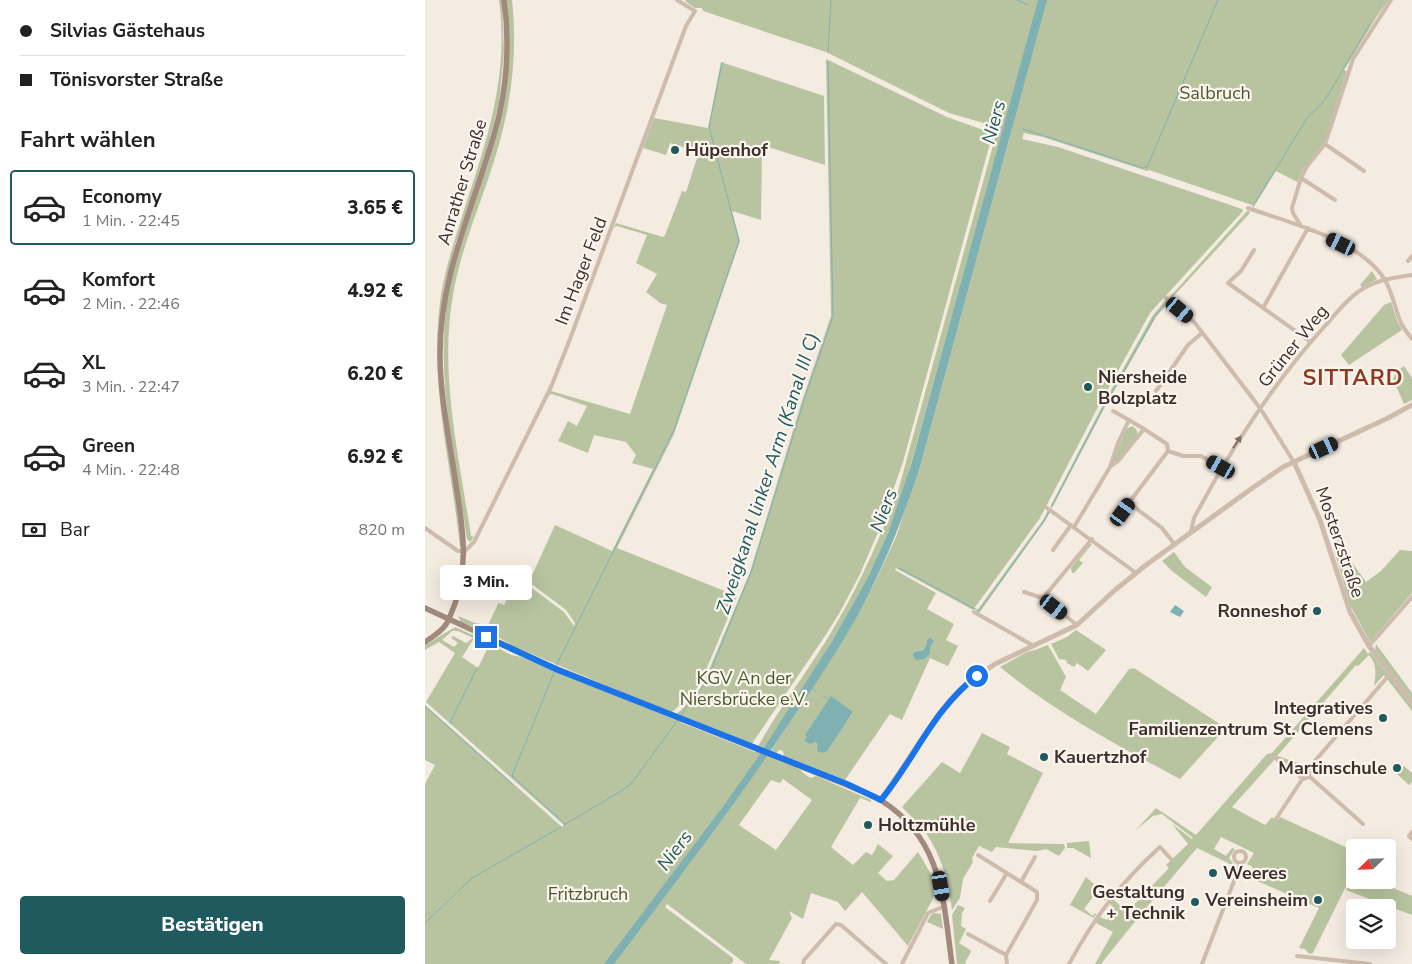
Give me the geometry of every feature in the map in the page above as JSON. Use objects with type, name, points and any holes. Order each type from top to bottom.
[{"type":"main road","name":"Anrather Straße","points":[[449,620],[460,584],[465,551],[464,533],[444,406],[440,355],[443,319],[449,275],[460,235],[496,130],[507,54],[504,0]]},
{"type":"main road","points":[[425,608],[551,668],[847,784],[881,800],[901,816],[918,835],[933,860],[945,906],[952,964]]},
{"type":"main road","points":[[425,642],[442,629],[449,620]]},
{"type":"street","name":"Im Hager Feld","points":[[465,551],[474,542],[551,386],[574,330],[686,26],[695,11],[677,0]]},
{"type":"street","points":[[1301,226],[1292,208],[1301,178],[1307,166],[1325,144],[1353,59],[1391,0]]},
{"type":"street","points":[[1325,144],[1364,171]]},
{"type":"street","points":[[1301,178],[1335,200]]},
{"type":"street","points":[[1248,208],[1308,228],[1341,244],[1370,263],[1384,279],[1402,326],[1412,339]]},
{"type":"street","points":[[1263,308],[1308,228]]},
{"type":"street","points":[[1254,250],[1241,270],[1228,284],[1294,328],[1311,342]]},
{"type":"street","points":[[1407,261],[1412,256]]},
{"type":"street","name":"Grüner Weg","points":[[1191,532],[1194,518],[1221,467],[1260,408],[1311,342],[1359,291],[1384,279],[1412,275]]},
{"type":"street","name":"Mosterzstraße","points":[[1166,298],[1195,323],[1260,408],[1294,462],[1320,520],[1350,612],[1369,646],[1412,703]]},
{"type":"street","points":[[1156,392],[1188,345],[1202,333]]},
{"type":"street","points":[[881,800],[939,714],[969,682],[995,664],[1077,624],[1136,573],[1251,489],[1294,462],[1412,405]]},
{"type":"street","points":[[1113,411],[1167,444],[1168,450],[1116,520]]},
{"type":"street","points":[[1053,550],[1073,526],[1110,467],[1112,458],[1129,420]]},
{"type":"street","points":[[1110,467],[1118,461],[1143,429]]},
{"type":"street","points":[[1168,450],[1183,456],[1201,456],[1221,467]]},
{"type":"street","points":[[1129,503],[1162,528],[1175,545]]},
{"type":"street","points":[[1047,508],[1092,539],[1136,573]]},
{"type":"street","points":[[425,528],[458,551],[465,551]]},
{"type":"street","points":[[1043,598],[1092,539]]},
{"type":"street","points":[[1024,592],[1043,598],[1077,624]]},
{"type":"street","points":[[1369,646],[1412,598]]},
{"type":"street","points":[[974,612],[1032,645]]},
{"type":"street","points":[[1363,824],[1309,776],[1309,769],[1390,674]]},
{"type":"street","points":[[1272,756],[1303,778]]},
{"type":"street","points":[[1298,774],[1302,768],[1309,769]]},
{"type":"street","points":[[1276,819],[1303,778],[1309,776]]},
{"type":"street","points":[[1412,832],[1409,836],[1412,839]]},
{"type":"street","points":[[1069,964],[1103,908],[1143,862],[1160,846],[1172,860]]},
{"type":"street","points":[[978,855],[1037,892],[1037,900],[1006,954],[1007,964]]},
{"type":"street","points":[[1021,882],[1035,857]]},
{"type":"street","points":[[1202,964],[1241,863]]},
{"type":"street","points":[[990,901],[1007,873]]},
{"type":"street","points":[[902,964],[928,913],[945,906]]},
{"type":"street","points":[[803,964],[804,960],[836,924],[841,925],[886,964]]},
{"type":"street","points":[[968,934],[1006,954]]},
{"type":"street","points":[[1297,956],[1370,964]]},
{"type":"green space","points":[[499,0],[502,0],[504,52],[499,103],[485,158],[455,245],[443,295],[439,362],[463,543],[460,547],[442,421],[437,359],[438,328],[441,295],[446,273],[489,131],[499,80],[501,27]]},
{"type":"green space","points":[[507,0],[512,0],[514,21],[512,81],[509,101],[500,141],[456,278],[449,325],[448,355],[452,416],[471,536],[474,537],[470,542],[467,539],[448,421],[445,391],[444,332],[447,302],[456,258],[498,128],[505,81]]},
{"type":"green space","points":[[1389,0],[1344,70],[1347,71],[1324,143],[1304,167],[1297,182],[1276,171],[1253,208],[1252,205],[1149,170],[1147,171],[1043,137],[1024,133],[1022,139],[1058,147],[1242,209],[1243,211],[1150,313],[1040,518],[973,610],[896,568],[895,570],[936,593],[927,609],[954,624],[946,640],[958,646],[948,666],[930,658],[902,720],[890,714],[845,780],[784,757],[783,751],[779,750],[773,758],[797,768],[811,778],[816,776],[871,800],[871,802],[860,798],[831,847],[853,865],[866,852],[872,855],[878,844],[893,856],[878,873],[887,881],[894,880],[918,852],[934,879],[937,891],[908,946],[862,892],[845,911],[838,902],[811,893],[803,919],[789,911],[792,918],[769,960],[780,961],[779,964],[746,964],[667,904],[665,907],[733,958],[733,962],[730,964],[425,964],[425,784],[435,765],[425,760],[425,705],[562,827],[564,825],[426,702],[455,653],[439,642],[425,650],[425,645],[455,627],[511,655],[521,657],[676,720],[678,716],[675,715],[696,694],[703,684],[750,572],[802,401],[831,316],[826,59],[947,117],[989,132],[992,136],[903,462],[879,530],[860,574],[840,612],[751,745],[683,718],[680,722],[755,752],[772,722],[829,636],[849,601],[875,547],[898,491],[997,131],[1000,118],[997,118],[991,124],[987,124],[949,113],[826,52],[703,11],[702,8],[695,8],[685,1]],"holes":[[[1004,126],[1012,129],[920,467],[896,537],[875,582],[839,646],[766,759],[868,577],[888,533],[903,493]],[[452,631],[458,631],[473,638],[466,643],[453,636],[451,638],[458,643],[454,647],[442,640]],[[473,640],[488,647],[478,668],[462,657]],[[927,640],[934,642],[930,647],[930,654],[925,657],[914,652],[922,650],[928,644]],[[853,712],[824,753],[818,744],[808,737]],[[783,779],[812,800],[776,850],[739,825],[771,780],[780,783]]]},
{"type":"green space","points":[[721,62],[824,96],[825,165],[762,145],[761,220],[732,211],[740,241],[674,434],[617,548],[737,596],[701,682],[694,692],[671,713],[513,646],[496,636],[461,622],[458,616],[475,623],[488,625],[498,604],[504,605],[511,591],[517,594],[525,583],[564,612],[574,626],[575,623],[566,610],[529,582],[555,525],[612,551],[653,469],[632,463],[636,455],[626,442],[594,435],[588,453],[558,441],[568,421],[577,426],[587,406],[552,394],[548,395],[551,391],[630,414],[667,305],[660,303],[646,292],[657,274],[636,263],[647,235],[617,226],[614,228],[616,223],[663,237],[665,235],[682,191],[686,192],[699,152],[670,143],[666,155],[643,148],[654,118],[708,128]]},
{"type":"green space","points":[[1248,210],[1250,213],[1171,299],[1169,298]]},
{"type":"green space","points":[[1372,271],[1377,279],[1362,287],[1360,285]]},
{"type":"green space","points":[[1166,300],[1168,303],[1156,317],[1106,405],[1052,508],[1050,507],[1105,401],[1153,315]]},
{"type":"green space","points":[[1391,302],[1402,330],[1349,365],[1341,355],[1384,305]]},
{"type":"green space","points":[[1404,366],[1412,378],[1412,400],[1404,404],[1393,379],[1396,372]]},
{"type":"green space","points":[[1132,426],[1138,434],[1116,461],[1113,461],[1126,429]]},
{"type":"green space","points":[[1048,510],[1050,512],[1045,521],[979,613],[976,612],[1043,520]]},
{"type":"green space","points":[[1341,539],[1348,557],[1366,582],[1381,571],[1400,550],[1412,551],[1412,593],[1370,642],[1350,605],[1332,543]]},
{"type":"green space","points":[[1090,544],[1092,544],[1079,560],[1083,563],[1072,573],[1071,568]]},
{"type":"green space","points":[[1174,552],[1185,567],[1212,587],[1206,597],[1162,561]]},
{"type":"green space","points":[[1076,630],[1106,650],[1088,671],[1077,663],[1074,667],[1067,663],[1066,660],[1059,659],[1051,644],[1067,637]]},
{"type":"green space","points":[[1376,644],[1412,693],[1412,699],[1375,650]]},
{"type":"green space","points":[[1048,645],[1066,677],[1060,690],[1096,714],[1129,669],[1134,668],[1226,728],[1180,779],[1064,713],[1000,667],[1027,652]]},
{"type":"green space","points":[[1364,648],[1368,654],[1370,652],[1412,706],[1412,711],[1384,675],[1374,686],[1375,669],[1369,655],[1358,666],[1356,665],[1277,756],[1305,765],[1295,771],[1277,757],[1232,807],[1265,825],[1272,817],[1277,821],[1280,817],[1346,847],[1346,886],[1313,953],[1309,954],[1305,949],[1299,948],[1319,908],[1248,877],[1253,867],[1247,864],[1254,853],[1221,837],[1214,849],[1226,856],[1232,848],[1235,849],[1229,858],[1236,867],[1197,848],[1101,964],[1095,964],[1113,932],[1096,923],[1100,917],[1107,920],[1114,908],[1109,903],[1113,899],[1127,912],[1169,868],[1166,865],[1188,844],[1172,824],[1193,838],[1162,814],[1153,816],[1136,830],[1156,808],[1196,835],[1267,754],[1272,753]]},
{"type":"green space","points":[[982,733],[1010,747],[1007,754],[1043,773],[1008,843],[1064,844],[1065,848],[1059,856],[1046,849],[1037,851],[996,847],[992,852],[979,846],[972,858],[973,862],[963,879],[960,898],[952,910],[949,889],[932,842],[924,830],[902,807],[942,762],[960,773]]},
{"type":"green space","points":[[1404,766],[1412,773],[1412,782],[1409,785],[1397,774]]},
{"type":"green space","points":[[1089,841],[1091,858],[1073,848],[1067,848],[1067,843]]},
{"type":"green space","points":[[1086,877],[1108,897],[1105,901],[1106,897],[1097,891],[1084,909],[1093,916],[1095,913],[1094,918],[1070,905]]},
{"type":"green space","points":[[1396,889],[1412,896],[1412,915],[1396,909],[1396,899],[1370,899],[1346,890]]},
{"type":"green space","points":[[958,905],[965,908],[962,913],[961,926],[966,929],[959,943],[971,952],[965,962],[966,964],[957,964],[952,915]]},
{"type":"green space","points":[[934,913],[941,914],[943,929],[927,922]]},
{"type":"water","points":[[1038,0],[1047,0],[920,467],[883,564],[865,602],[842,642],[755,773],[614,964],[604,964],[725,804],[758,757],[831,643],[868,577],[888,533],[911,465]]},
{"type":"water","points":[[1175,605],[1184,611],[1180,617],[1170,612]]},
{"type":"water","points":[[930,638],[934,642],[930,647],[930,654],[924,659],[916,660],[913,656],[914,652],[923,650],[927,640]]},
{"type":"water","points":[[831,696],[853,712],[827,751],[823,753],[817,751],[818,744],[815,742],[810,744],[804,741],[807,737],[805,735]]},
{"type":"waterway","name":"Zweigkanal linker Arm (Kanal III C)","points":[[828,51],[831,0]]},
{"type":"waterway","points":[[1017,0],[1028,5]]},
{"type":"waterway","points":[[1023,129],[1143,168],[1147,167],[1218,0]]},
{"type":"waterway","points":[[1255,203],[1307,118],[1325,100],[1370,24]]},
{"type":"waterway","name":"Zweigkanal linker Arm (Kanal III C)","points":[[681,715],[706,682],[752,570],[805,397],[833,316],[828,62]]},
{"type":"waterway","points":[[556,666],[674,430],[739,241],[709,127],[722,63]]},
{"type":"waterway","points":[[1106,403],[1155,316],[1163,306]]},
{"type":"waterway","points":[[1052,506],[1104,406]]},
{"type":"waterway","points":[[899,568],[979,611],[1049,512]]},
{"type":"waterway","points":[[450,723],[477,668]]},
{"type":"waterway","points":[[555,670],[512,776],[565,824]]},
{"type":"waterway","points":[[810,687],[816,691]]},
{"type":"waterway","points":[[823,696],[829,700]]},
{"type":"waterway","points":[[425,706],[512,784]]},
{"type":"waterway","name":"Zweigkanal linker Arm (Kanal III C)","points":[[564,825],[631,784],[677,721]]},
{"type":"waterway","name":"Zweigkanal linker Arm (Kanal III C)","points":[[425,923],[472,878],[561,827]]},
{"type":"place","name":"Hüpenhof","points":[[675,150]]},
{"type":"place","name":"Niersheide Bolzplatz","points":[[1088,387]]},
{"type":"place","name":"Ronneshof","points":[[1317,611]]},
{"type":"place","name":"Integratives Familienzentrum St. Clemens","points":[[1383,718]]},
{"type":"place","name":"Kauertzhof","points":[[1044,757]]},
{"type":"place","name":"Martinschule","points":[[1397,768]]},
{"type":"place","name":"Holtzmühle","points":[[868,825]]},
{"type":"place","name":"Weeres","points":[[1213,873]]},
{"type":"place","name":"Vereinsheim","points":[[1318,900]]},
{"type":"place","name":"Gestaltung + Technik","points":[[1195,902]]},
{"type":"district","name":"SITTARD","points":[[1353,377]]},
{"type":"route","points":[[486,637],[558,670],[847,784],[881,800],[939,714],[977,676]]},
{"type":"park label","name":"Salbruch","points":[[1215,93]]},
{"type":"park label","name":"KGV An der Niersbrücke e.V.","points":[[744,688]]},
{"type":"park label","name":"Fritzbruch","points":[[588,894]]},
{"type":"water label","name":"Niers","points":[[993,122]]},
{"type":"water label","name":"Niers","points":[[883,510]]},
{"type":"water label","name":"Niers","points":[[674,850]]}]
